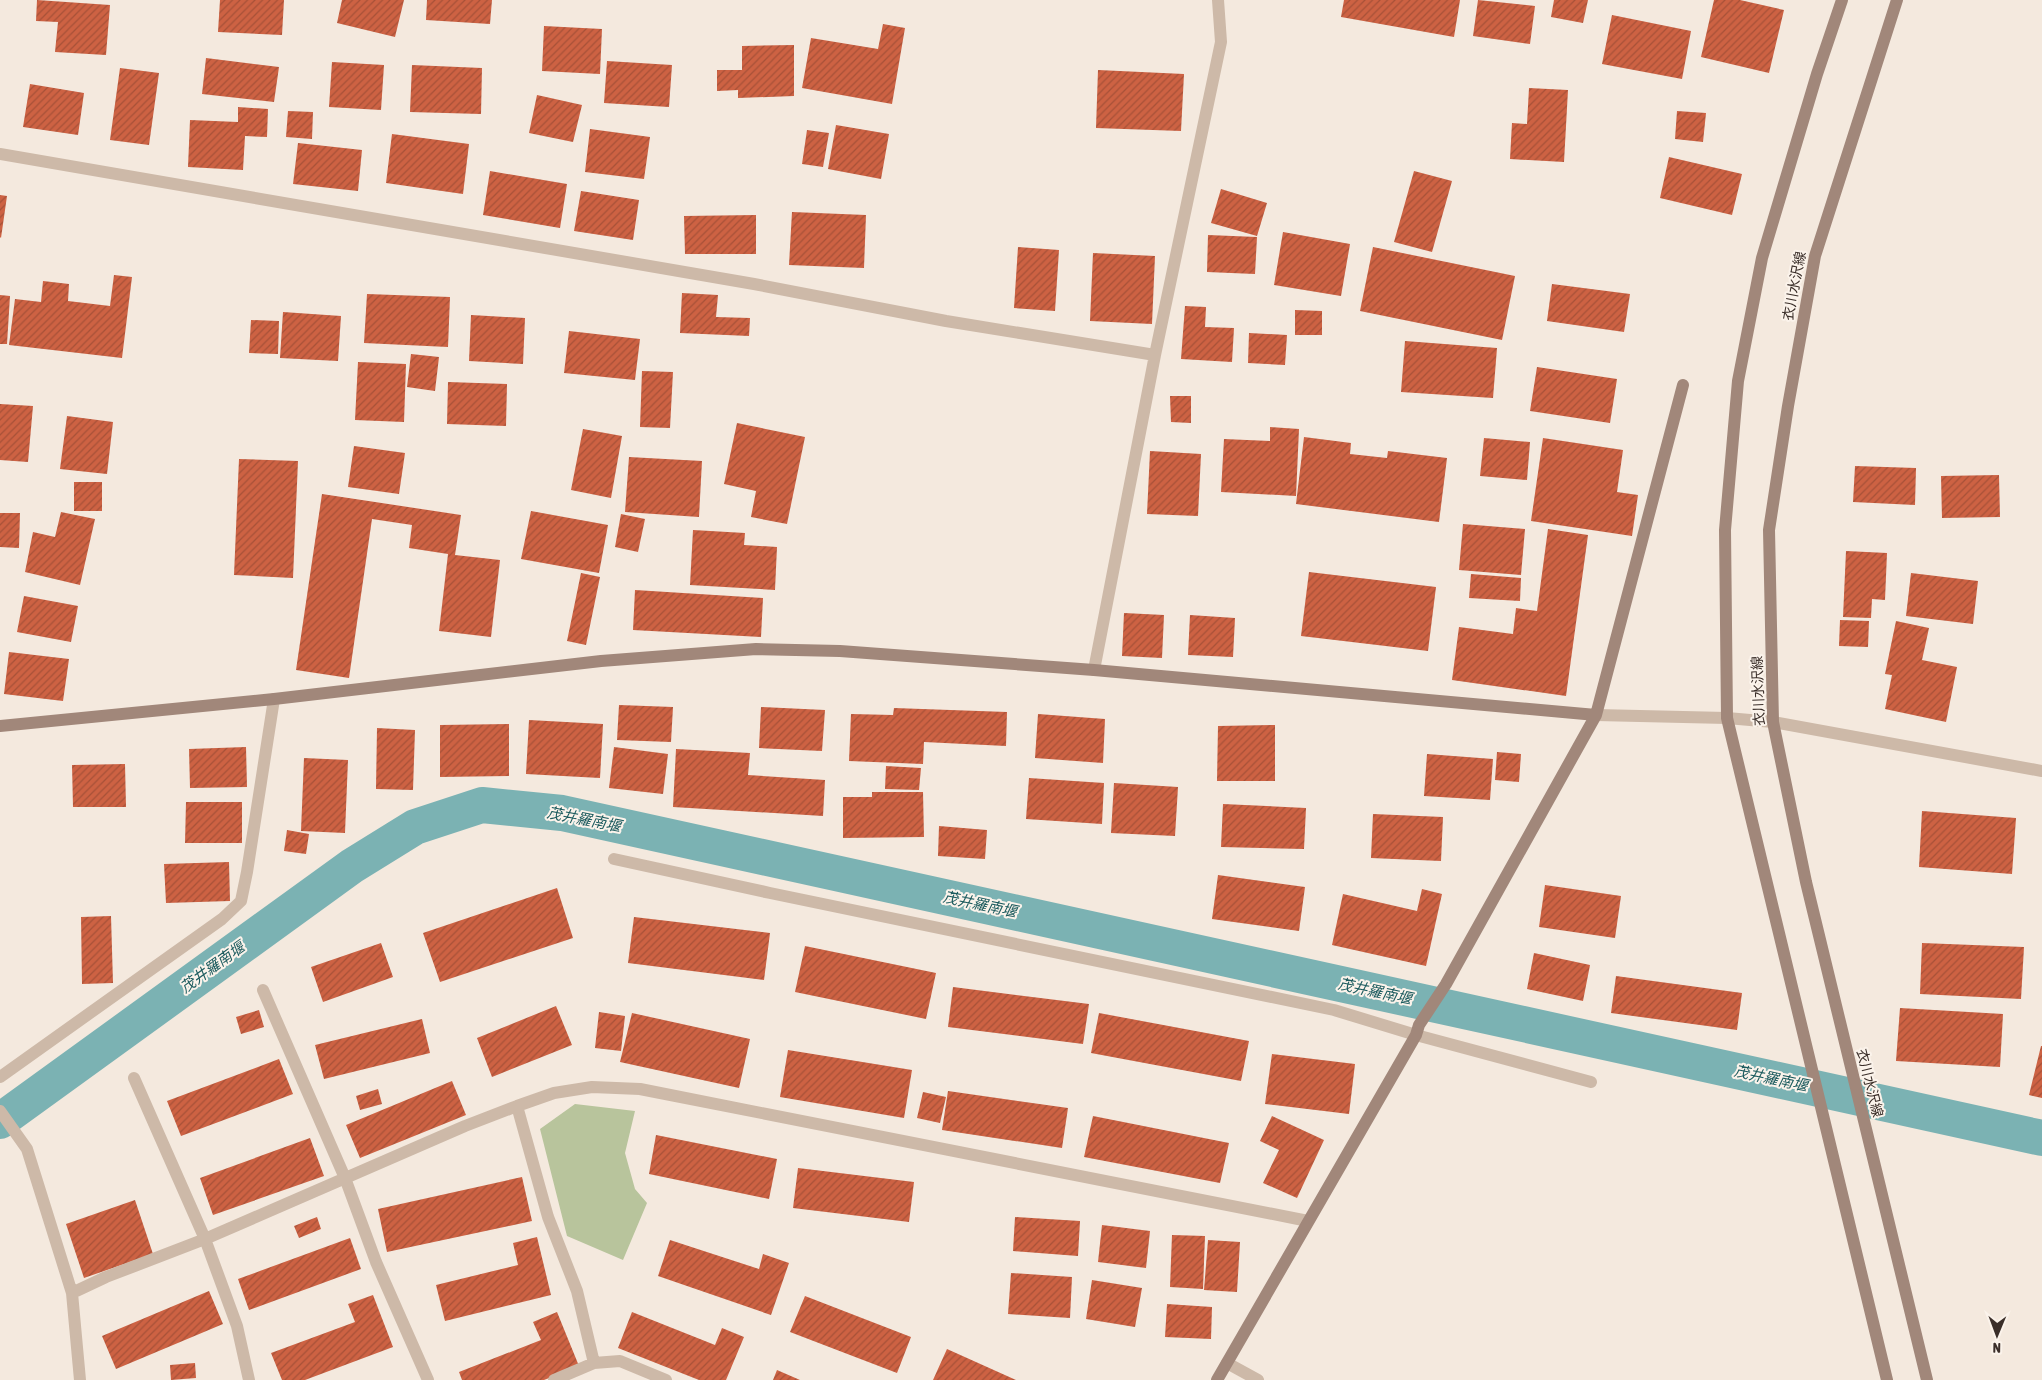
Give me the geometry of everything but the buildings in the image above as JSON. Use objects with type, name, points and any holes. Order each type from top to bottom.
[{"type":"main road","points":[[1842,0],[1817,74],[1762,258],[1738,381],[1726,530],[1727,718],[1886,1380]]},
{"type":"main road","name":"衣川水沢線","points":[[1897,0],[1814,256],[1788,406],[1769,530],[1773,722],[1806,882],[1927,1380]]},
{"type":"main road","points":[[1217,1380],[1446,984],[1596,715],[1682,385]]},
{"type":"main road","points":[[0,726],[274,699],[601,661],[756,649],[840,651],[1094,670],[1596,715]]},
{"type":"street","points":[[1094,670],[1155,355],[1221,42],[1218,0]]},
{"type":"street","points":[[0,154],[1155,355]]},
{"type":"street","points":[[0,1077],[222,919],[241,901],[248,872],[274,699]]},
{"type":"street","points":[[1596,715],[1727,718],[1773,722],[2042,771]]},
{"type":"street","points":[[614,858],[770,893],[1334,1010],[1418,1030],[1591,1082]]},
{"type":"street","points":[[263,990],[345,1178],[376,1262],[428,1380]]},
{"type":"street","points":[[134,1078],[206,1239],[237,1326],[250,1380]]},
{"type":"street","points":[[72,1293],[106,1277],[206,1239],[517,1106],[554,1093],[592,1087],[640,1089],[1308,1221]]},
{"type":"street","points":[[517,1106],[548,1217],[577,1291],[594,1363]]},
{"type":"street","points":[[0,1111],[27,1149],[72,1293],[80,1380]]},
{"type":"street","points":[[554,1380],[594,1363],[620,1361],[666,1380]]},
{"type":"street","points":[[1227,1363],[1258,1380]]},
{"type":"green space","points":[[575,1104],[635,1111],[625,1153],[635,1189],[647,1203],[623,1260],[567,1236],[540,1129]]},
{"type":"waterway","name":"茂井羅南堰","points":[[0,1121],[352,866],[415,827],[482,805],[562,813],[2042,1138]]}]
